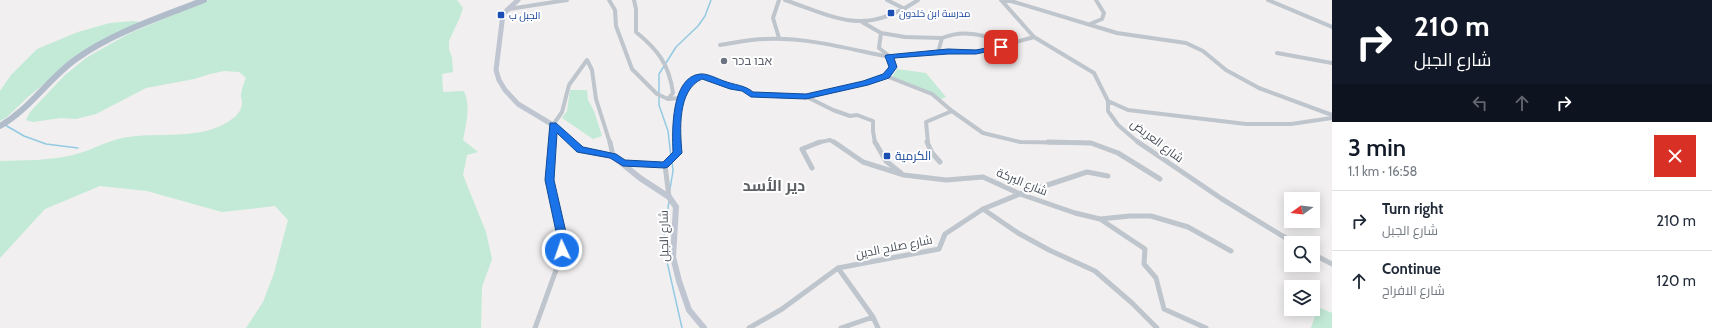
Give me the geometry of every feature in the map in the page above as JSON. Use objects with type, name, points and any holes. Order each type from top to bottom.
[{"type":"main road","points":[[0,126],[8,122],[29,106],[49,83],[76,60],[117,37],[204,0]]},
{"type":"street","name":"شارع الجبل","points":[[518,0],[504,14],[501,23],[496,70],[499,80],[505,90],[518,104],[553,125],[580,150],[613,156],[640,178],[669,196],[676,207],[673,257],[679,280],[689,310],[704,328]]},
{"type":"street","points":[[509,9],[567,0]]},
{"type":"street","points":[[609,0],[615,10],[616,26],[632,69],[657,94],[668,99],[681,98]]},
{"type":"street","points":[[634,0],[636,9],[636,32],[652,45],[666,63],[672,82],[673,93],[668,99]]},
{"type":"street","points":[[779,38],[773,18],[780,0]]},
{"type":"street","points":[[785,0],[839,18],[862,22],[885,18],[905,9],[918,0]]},
{"type":"street","points":[[887,0],[905,9]]},
{"type":"street","points":[[1001,0],[1011,1],[1116,33],[1186,43],[1203,51],[1226,70],[1259,88],[1332,117]]},
{"type":"street","name":"شارع العريض","points":[[1001,0],[1042,44],[1094,73],[1108,101],[1108,111],[1118,125],[1146,149],[1222,199],[1284,237]]},
{"type":"street","points":[[1090,24],[1102,19],[1104,13],[1096,0]]},
{"type":"street","points":[[1268,0],[1332,27]]},
{"type":"street","points":[[862,22],[881,33],[905,37],[942,38],[949,34],[969,33],[984,36],[1005,44]]},
{"type":"street","points":[[623,163],[665,165],[677,153],[676,129],[681,98],[691,81],[702,76],[732,87],[744,89],[751,94],[806,97],[865,83],[886,76],[893,67],[889,56],[879,48],[881,33]]},
{"type":"street","points":[[720,45],[779,38],[819,43],[889,56],[938,52],[976,52],[1001,47],[1005,44],[1034,37]]},
{"type":"street","points":[[938,52],[942,38]]},
{"type":"street","points":[[1277,53],[1332,63]]},
{"type":"street","points":[[535,328],[560,259],[563,241],[550,180],[553,125],[562,112],[569,85],[587,60],[593,69],[596,98],[609,137],[613,156]]},
{"type":"street","points":[[886,76],[932,94],[952,111],[983,133],[1020,142],[1091,143],[1118,153],[1160,179]]},
{"type":"street","points":[[806,97],[833,110],[850,116],[857,115],[873,121],[872,129],[874,141],[884,160],[904,175]]},
{"type":"street","points":[[1108,101],[1128,110],[1246,124],[1291,124],[1332,117]]},
{"type":"street","points":[[940,162],[930,152],[925,134],[926,122],[952,111]]},
{"type":"street","name":"شارع البركة","points":[[812,168],[802,149],[830,140],[863,162],[904,175],[946,180],[982,177],[1020,194],[1075,213],[1100,219],[1145,249],[1144,264],[1156,278],[1164,308],[1206,328]]},
{"type":"street","points":[[665,165],[669,196]]},
{"type":"street","name":"شارع صلاح الدين","points":[[749,328],[782,309],[838,268],[939,249],[945,234],[983,209],[1020,194],[1087,172],[1108,176]]},
{"type":"street","points":[[983,209],[1018,233],[1048,250],[1095,271],[1132,303],[1157,328]]},
{"type":"street","points":[[1100,219],[1130,216],[1151,216],[1188,227],[1231,251]]},
{"type":"street","points":[[1320,258],[1332,264]]},
{"type":"street","points":[[838,268],[873,317],[878,328]]},
{"type":"street","points":[[841,328],[873,317]]},
{"type":"green space","points":[[209,0],[457,0],[463,8],[449,41],[453,72],[442,74],[443,92],[464,91],[468,109],[463,140],[478,152],[467,155],[463,175],[486,232],[492,259],[482,287],[481,328],[246,328],[263,302],[274,273],[288,220],[275,206],[222,212],[147,191],[100,186],[45,209],[0,258],[0,161],[36,160],[64,157],[122,138],[207,131],[220,126],[238,114],[241,107],[242,91],[246,78],[239,72],[224,71],[194,79],[146,88],[96,114],[76,119],[61,118],[33,122],[26,120],[30,112],[65,75],[86,58],[128,34]]},
{"type":"green space","points":[[133,21],[146,23],[103,41],[62,69],[28,97],[7,117],[0,121],[0,91],[11,75],[37,49],[78,32],[110,23]]},
{"type":"green space","points":[[897,69],[926,73],[946,97],[939,100],[932,94],[891,79]]},
{"type":"green space","points":[[570,90],[587,90],[588,100],[594,111],[602,136],[593,139],[562,118],[567,111]]},
{"type":"green space","points":[[1320,308],[1332,313],[1332,328],[1311,328],[1315,316],[1320,316]]},
{"type":"waterway","points":[[659,93],[659,74],[676,47],[698,26],[705,16],[711,0]]},
{"type":"waterway","points":[[659,97],[659,105],[668,131],[671,157]]},
{"type":"waterway","points":[[5,125],[24,136],[46,144],[78,148]]},
{"type":"waterway","points":[[670,189],[673,171],[672,161]]},
{"type":"waterway","points":[[669,201],[663,244],[682,328]]},
{"type":"place","name":"مدرسة ابن خلدون","points":[[891,13]]},
{"type":"place","name":"الجبل ب","points":[[501,15]]},
{"type":"place","name":"אבו בכר","points":[[724,61]]},
{"type":"place","name":"الكرمية","points":[[887,156]]},
{"type":"district","name":"دير الأسد","points":[[774,185]]},
{"type":"route","points":[[562,250],[563,241],[550,180],[553,125],[580,150],[613,156],[623,163],[665,165],[677,153],[676,129],[681,98],[691,81],[702,76],[732,87],[744,89],[751,94],[806,97],[865,83],[886,76],[893,67],[889,56],[948,52],[976,52],[1001,47]]}]
